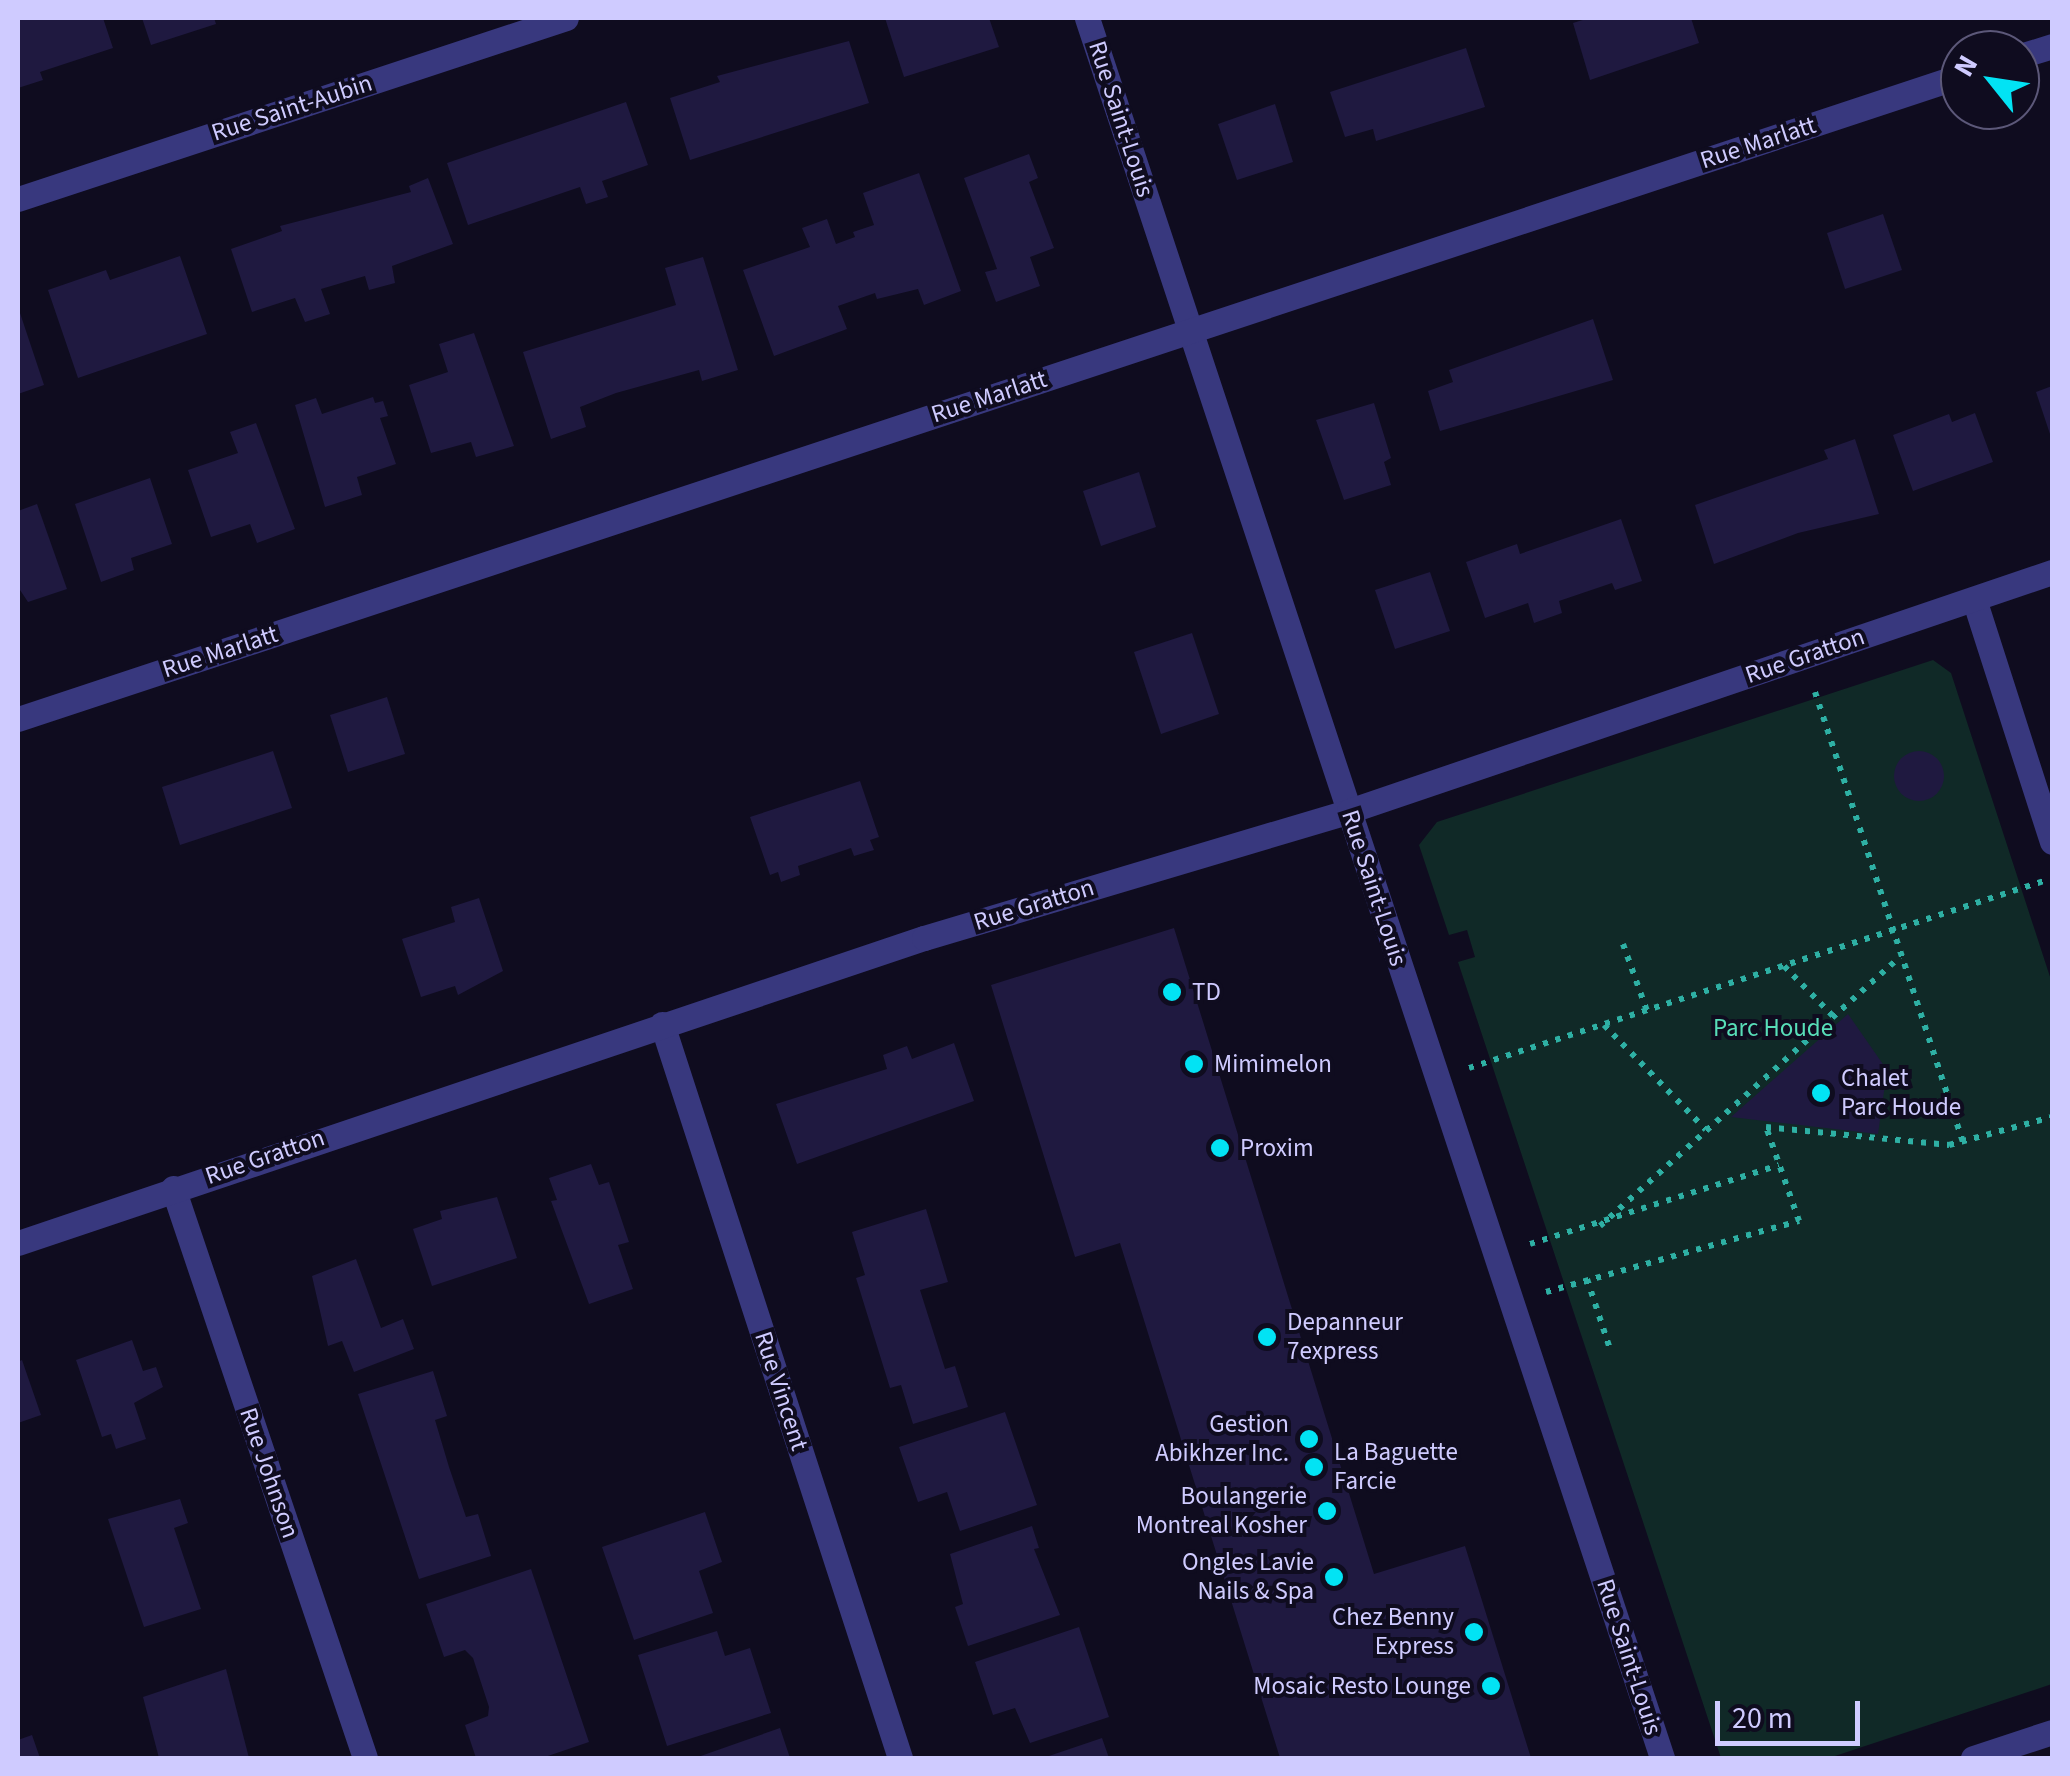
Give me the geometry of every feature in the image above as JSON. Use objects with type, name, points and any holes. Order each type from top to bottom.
[{"type":"street","name":"Rue Saint-Aubin","points":[[18,199],[566,18]]},
{"type":"street","name":"Rue Saint-Louis","points":[[1087,18],[1662,1758]]},
{"type":"street","name":"Rue Marlatt","points":[[18,718],[1940,83]]},
{"type":"street","name":"Rue Gratton","points":[[18,1243],[662,1024],[1350,812],[2052,572]]},
{"type":"street","points":[[1974,599],[2052,842]]},
{"type":"street","name":"Rue Vincent","points":[[662,1024],[900,1758]]},
{"type":"street","name":"Rue Johnson","points":[[174,1188],[365,1758]]},
{"type":"street","points":[[1973,1758],[2052,1732]]},
{"type":"path","points":[[1804,656],[1962,1142]]},
{"type":"path","points":[[1436,1079],[2052,878]]},
{"type":"path","points":[[1622,944],[1648,1011]]},
{"type":"path","points":[[1600,1226],[1900,957]]},
{"type":"path","points":[[1784,966],[1833,1016]]},
{"type":"path","points":[[1604,1025],[1706,1130]]},
{"type":"path","points":[[1511,1304],[1799,1221],[1766,1127],[1962,1142],[2052,1118]]},
{"type":"path","points":[[1495,1252],[1600,1226],[1779,1164]]},
{"type":"path","points":[[1587,1279],[1612,1352]]},
{"type":"green space","name":"Parc Houde","points":[[1933,660],[1951,673],[2052,983],[2052,1684],[1829,1758],[1721,1758],[1458,962],[1475,957],[1467,930],[1449,935],[1419,845],[1437,822]]},
{"type":"building","points":[[18,18],[103,18],[113,48],[40,72],[43,80],[18,88]]},
{"type":"building","points":[[142,18],[214,18],[216,24],[151,45]]},
{"type":"building","points":[[885,18],[989,18],[999,47],[904,77]]},
{"type":"building","points":[[1589,18],[1691,18],[1699,43],[1590,80],[1573,23]]},
{"type":"building","points":[[849,41],[869,103],[690,160],[670,98],[720,82],[717,76]]},
{"type":"building","points":[[1466,48],[1485,107],[1376,141],[1373,129],[1345,137],[1330,92]]},
{"type":"building","points":[[626,102],[648,165],[602,181],[608,197],[586,204],[580,187],[468,225],[447,163]]},
{"type":"building","points":[[1275,104],[1293,162],[1237,180],[1218,124]]},
{"type":"building","points":[[1029,154],[1038,178],[1029,182],[1054,248],[1030,257],[1040,286],[996,302],[985,272],[997,269],[964,178]]},
{"type":"building","points":[[919,173],[961,291],[924,305],[918,289],[877,299],[875,293],[838,306],[847,329],[774,356],[743,270],[810,247],[802,228],[827,219],[836,244],[855,237],[853,232],[874,225],[863,193]]},
{"type":"building","points":[[428,178],[453,244],[392,266],[395,283],[369,290],[365,276],[321,289],[330,314],[305,322],[295,298],[252,312],[231,249],[282,231],[280,226],[411,192],[409,186]]},
{"type":"building","points":[[1883,214],[1902,270],[1845,289],[1827,233]]},
{"type":"building","points":[[180,256],[207,334],[78,378],[48,290],[106,270],[110,280]]},
{"type":"building","points":[[703,257],[738,370],[702,381],[699,370],[616,393],[580,407],[586,427],[551,439],[523,352],[676,305],[665,268]]},
{"type":"building","points":[[18,307],[44,385],[18,394]]},
{"type":"building","points":[[1593,319],[1613,380],[1440,431],[1428,391],[1453,382],[1449,370]]},
{"type":"building","points":[[474,333],[514,446],[476,457],[471,442],[431,453],[409,385],[448,372],[439,344]]},
{"type":"building","points":[[2052,386],[2052,440],[2036,392]]},
{"type":"building","points":[[373,397],[375,403],[383,401],[388,416],[380,418],[396,464],[357,477],[362,495],[325,507],[295,405],[316,398],[322,414]]},
{"type":"building","points":[[1374,403],[1391,458],[1384,462],[1391,485],[1344,500],[1316,420]]},
{"type":"building","points":[[1975,413],[1993,462],[1913,491],[1893,435],[1949,414],[1952,422]]},
{"type":"building","points":[[256,423],[295,529],[257,543],[250,524],[211,537],[188,470],[238,453],[230,432]]},
{"type":"building","points":[[1855,439],[1879,514],[1798,533],[1714,564],[1695,505],[1828,459],[1824,450]]},
{"type":"building","points":[[1139,472],[1156,527],[1101,546],[1083,491]]},
{"type":"building","points":[[150,478],[172,544],[131,558],[134,570],[101,582],[75,504]]},
{"type":"building","points":[[37,504],[67,589],[28,602],[18,587],[18,511]]},
{"type":"building","points":[[1621,519],[1642,581],[1615,590],[1612,583],[1559,601],[1562,613],[1534,623],[1528,603],[1485,618],[1466,562],[1517,544],[1520,554]]},
{"type":"building","points":[[1430,572],[1450,631],[1395,649],[1375,590]]},
{"type":"building","points":[[1192,633],[1219,714],[1161,734],[1134,652]]},
{"type":"building","points":[[387,697],[405,754],[348,772],[330,715]]},
{"type":"building","points":[[273,751],[292,808],[180,845],[162,787]]},
{"type":"building","points":[[1919,751],[1937,758],[1944,776],[1937,794],[1919,801],[1901,794],[1894,776],[1901,758]]},
{"type":"building","points":[[860,781],[879,837],[870,840],[874,850],[854,856],[851,848],[798,866],[800,875],[781,882],[778,872],[770,875],[750,817]]},
{"type":"building","points":[[479,898],[503,971],[458,995],[455,986],[421,997],[402,939],[455,922],[451,907]]},
{"type":"building","points":[[1174,928],[1374,1574],[1465,1546],[1531,1758],[1280,1758],[1120,1243],[1075,1257],[991,985]]},
{"type":"building","name":"Chalet Parc Houde","points":[[1848,1014],[1887,1070],[1878,1134],[1731,1117]]},
{"type":"building","points":[[954,1043],[974,1101],[797,1164],[776,1104],[887,1069],[883,1055],[907,1046],[912,1059]]},
{"type":"building","points":[[591,1164],[599,1185],[609,1182],[629,1242],[618,1245],[633,1289],[589,1304],[551,1201],[557,1200],[549,1178]]},
{"type":"building","points":[[497,1197],[517,1258],[432,1286],[413,1229],[442,1219],[440,1211]]},
{"type":"building","points":[[926,1209],[948,1282],[920,1290],[945,1369],[955,1366],[968,1407],[913,1424],[901,1385],[890,1388],[856,1278],[865,1275],[852,1232]]},
{"type":"building","points":[[356,1259],[381,1328],[403,1319],[414,1349],[354,1372],[342,1341],[328,1346],[312,1276]]},
{"type":"building","points":[[132,1340],[143,1371],[156,1367],[163,1387],[134,1403],[146,1439],[116,1449],[111,1434],[102,1437],[76,1360]]},
{"type":"building","points":[[22,1360],[41,1415],[18,1423],[18,1362]]},
{"type":"building","points":[[433,1371],[447,1416],[435,1420],[449,1467],[466,1517],[478,1514],[491,1556],[419,1579],[358,1394]]},
{"type":"building","points":[[1005,1412],[1037,1505],[960,1531],[947,1492],[918,1502],[899,1447]]},
{"type":"building","points":[[180,1499],[188,1523],[174,1528],[201,1609],[144,1627],[108,1519]]},
{"type":"building","points":[[705,1512],[722,1562],[699,1571],[713,1613],[634,1640],[602,1547]]},
{"type":"building","points":[[1032,1526],[1039,1548],[1034,1549],[1060,1615],[968,1646],[955,1607],[963,1604],[950,1554]]},
{"type":"building","points":[[531,1569],[589,1742],[542,1758],[476,1758],[465,1725],[488,1716],[489,1707],[473,1658],[465,1650],[444,1657],[426,1604]]},
{"type":"building","points":[[1079,1627],[1109,1717],[1030,1743],[1015,1708],[993,1715],[975,1662]]},
{"type":"building","points":[[717,1631],[725,1656],[750,1648],[771,1713],[667,1746],[638,1655]]},
{"type":"building","points":[[226,1669],[249,1758],[159,1758],[143,1697]]},
{"type":"building","points":[[780,1728],[790,1758],[695,1758]]},
{"type":"building","points":[[32,1735],[40,1758],[18,1758],[18,1740]]},
{"type":"building","points":[[1102,1738],[1109,1758],[1043,1758]]},
{"type":"place","name":"TD","points":[[1172,992]]},
{"type":"place","name":"Mimimelon","points":[[1194,1064]]},
{"type":"place","name":"Chalet Parc Houde","points":[[1821,1093]]},
{"type":"place","name":"Proxim","points":[[1220,1148]]},
{"type":"place","name":"Depanneur 7express","points":[[1267,1337]]},
{"type":"place","name":"Gestion Abikhzer Inc.","points":[[1309,1439]]},
{"type":"place","name":"La Baguette Farcie","points":[[1314,1467]]},
{"type":"place","name":"Boulangerie Montreal Kosher","points":[[1327,1511]]},
{"type":"place","name":"Ongles Lavie Nails & Spa","points":[[1334,1577]]},
{"type":"place","name":"Chez Benny Express","points":[[1474,1632]]},
{"type":"place","name":"Mosaic Resto Lounge","points":[[1491,1686]]}]
